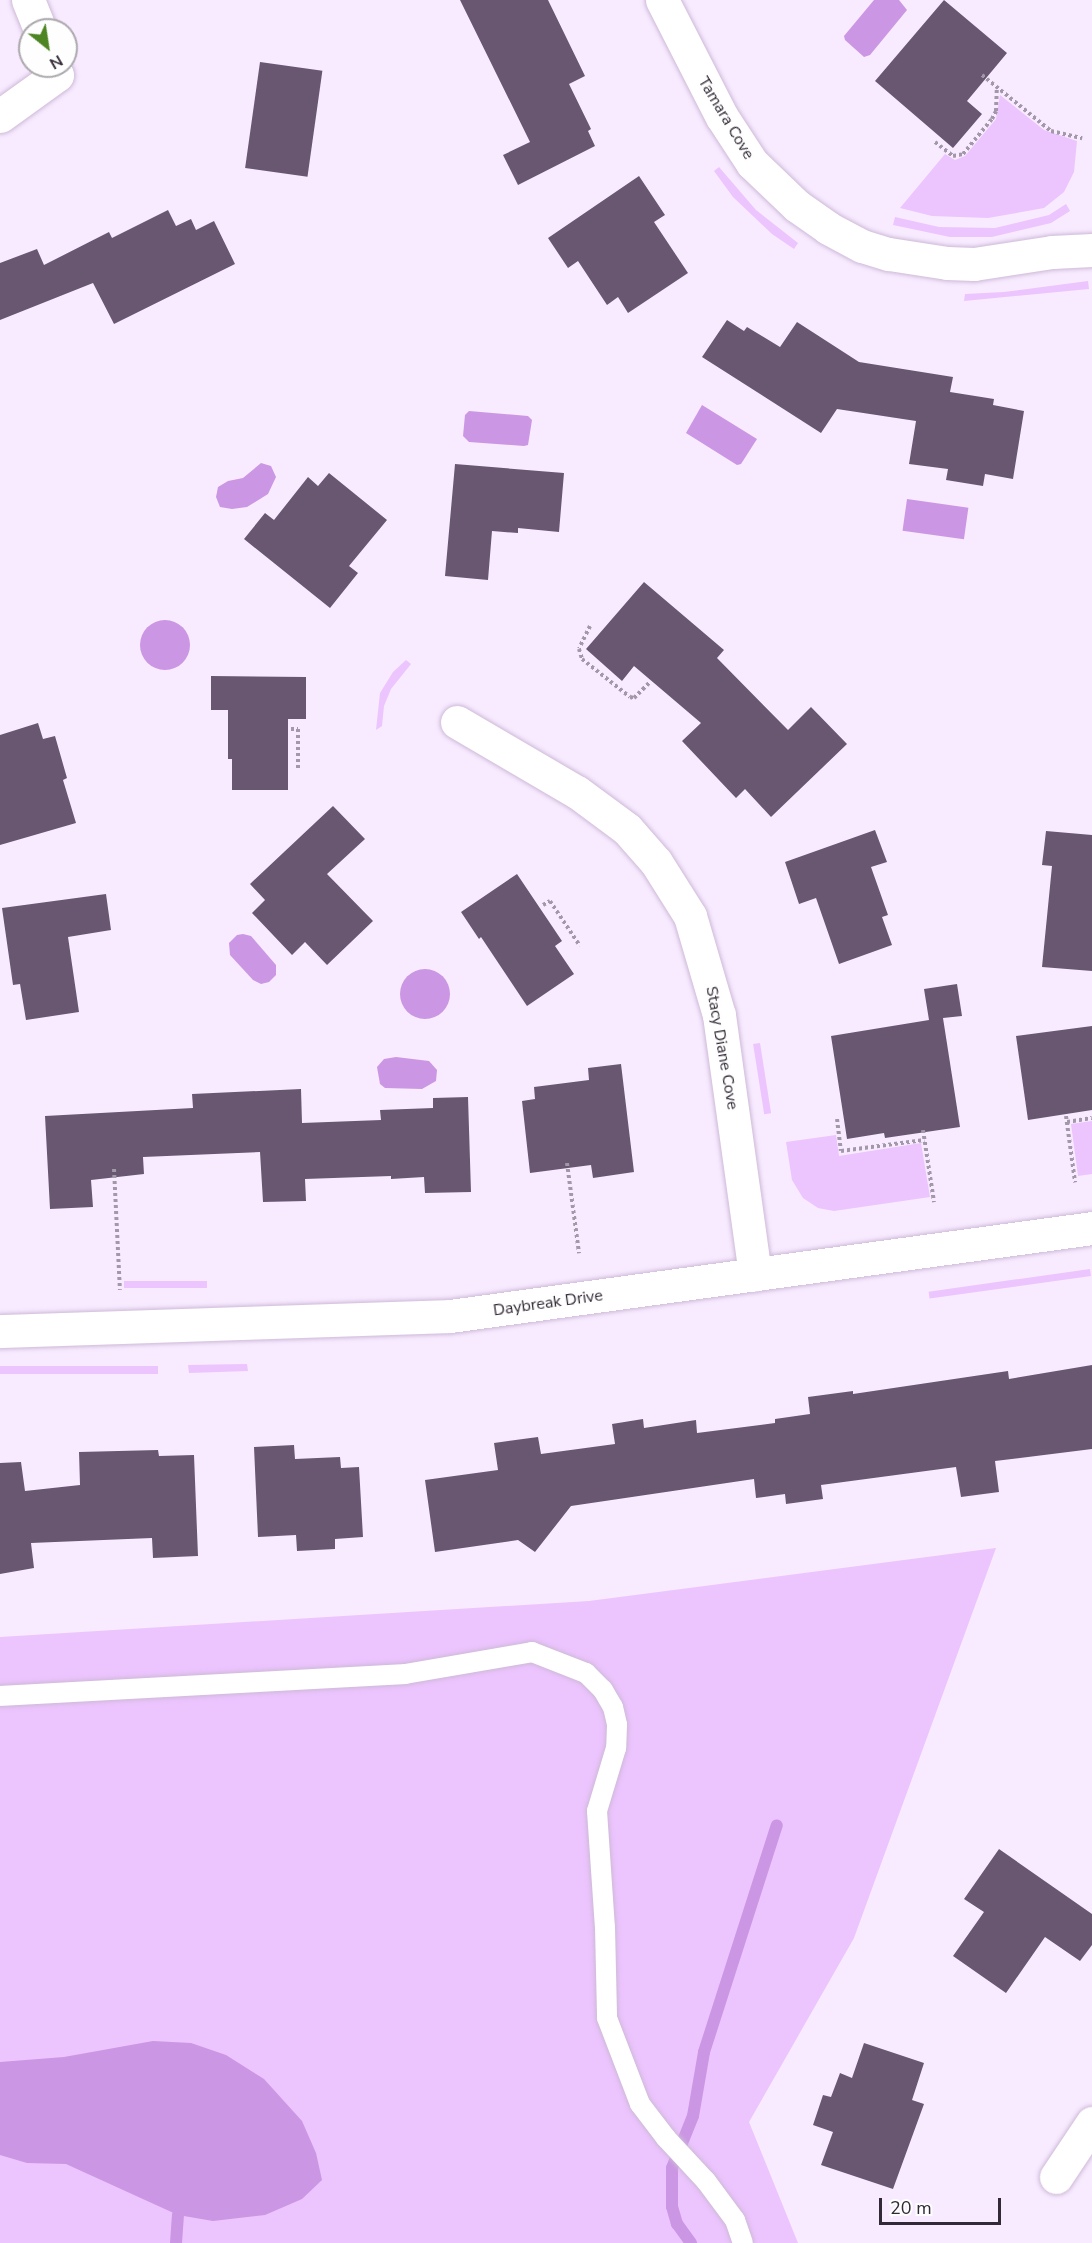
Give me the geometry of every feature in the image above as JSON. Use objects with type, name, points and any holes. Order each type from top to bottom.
[{"type":"street","points":[[28,0],[35,18]]},
{"type":"street","name":"Tamara Cove","points":[[662,0],[722,117],[752,163],[797,206],[828,228],[862,246],[889,254],[947,263],[974,264],[1052,252],[1092,250]]},
{"type":"street","points":[[0,116],[45,78]]},
{"type":"street","name":"Stacy Diane Cove","points":[[458,722],[577,792],[627,829],[656,862],[690,916],[719,1015],[755,1275]]},
{"type":"street","name":"Daybreak Drive","points":[[0,1331],[450,1316],[1092,1228]]},
{"type":"street","points":[[1056,2177],[1092,2123]]},
{"type":"lane","points":[[0,1696],[405,1674],[532,1652],[586,1673],[603,1690],[613,1707],[618,1725],[616,1748],[597,1811],[605,1927],[607,2018],[640,2104],[666,2138],[706,2181],[735,2220],[743,2243]]},
{"type":"path","points":[[982,75],[1051,131],[1082,138]]},
{"type":"path","points":[[935,142],[953,156],[963,154],[992,119],[997,102],[997,88]]},
{"type":"path","points":[[590,626],[579,649],[582,660],[630,697],[638,695],[650,682]]},
{"type":"path","points":[[291,729],[298,729],[298,769]]},
{"type":"path","points":[[543,905],[550,901],[580,946]]},
{"type":"path","points":[[1066,1116],[1075,1182]]},
{"type":"path","points":[[1067,1122],[1092,1118]]},
{"type":"path","points":[[837,1119],[841,1151],[924,1140]]},
{"type":"path","points":[[923,1130],[934,1202]]},
{"type":"path","points":[[567,1163],[579,1253]]},
{"type":"path","points":[[114,1169],[120,1290]]},
{"type":"shaded area","points":[[874,0],[899,0],[907,10],[870,55],[864,57],[845,40],[844,36]]},
{"type":"shaded area","points":[[1000,95],[1044,130],[1077,141],[1074,172],[1064,192],[1044,208],[988,218],[932,216],[900,208],[945,154],[955,160],[965,156],[996,119]]},
{"type":"shaded area","points":[[719,167],[756,210],[798,243],[794,249],[772,234],[733,197],[714,171]]},
{"type":"shaded area","points":[[1066,204],[1070,211],[1051,223],[992,237],[950,237],[893,225],[895,217],[939,227],[995,228],[1049,215]]},
{"type":"shaded area","points":[[1088,281],[1089,289],[964,301],[965,294],[1004,292]]},
{"type":"shaded area","points":[[702,405],[757,439],[741,464],[737,465],[686,433]]},
{"type":"shaded area","points":[[469,411],[528,416],[532,420],[528,445],[469,442],[463,436],[465,415]]},
{"type":"shaded area","points":[[261,463],[271,466],[276,477],[268,494],[247,507],[232,509],[220,507],[216,497],[218,487],[228,481],[243,478]]},
{"type":"shaded area","points":[[907,499],[968,508],[964,539],[903,531]]},
{"type":"shaded area","points":[[160,620],[170,620],[183,627],[190,640],[190,650],[183,663],[170,670],[160,670],[151,666],[144,659],[140,650],[140,640],[144,631],[151,624]]},
{"type":"shaded area","points":[[406,660],[411,664],[391,689],[384,706],[382,726],[376,730],[380,693],[393,672]]},
{"type":"shaded area","points":[[237,935],[251,936],[276,965],[276,975],[269,982],[261,984],[253,980],[230,955],[229,943]]},
{"type":"shaded area","points":[[420,969],[430,969],[443,976],[450,989],[450,999],[443,1012],[430,1019],[420,1019],[411,1015],[404,1008],[400,999],[400,989],[404,980],[411,973]]},
{"type":"shaded area","points":[[760,1043],[771,1113],[764,1114],[753,1044]]},
{"type":"shaded area","points":[[396,1057],[429,1061],[437,1070],[436,1081],[422,1089],[385,1088],[380,1084],[377,1067],[384,1059]]},
{"type":"shaded area","points":[[1092,1121],[1092,1174],[1078,1176],[1071,1124]]},
{"type":"shaded area","points":[[836,1135],[839,1156],[921,1143],[930,1197],[834,1211],[818,1208],[803,1198],[792,1180],[786,1142]]},
{"type":"shaded area","points":[[1090,1269],[1091,1276],[930,1299],[929,1292]]},
{"type":"shaded area","points":[[124,1281],[207,1281],[207,1288],[124,1288]]},
{"type":"shaded area","points":[[247,1364],[248,1371],[189,1373],[188,1365]]},
{"type":"shaded area","points":[[0,1366],[158,1366],[158,1374],[0,1374]]},
{"type":"shaded area","points":[[996,1548],[854,1938],[749,2122],[798,2243],[0,2243],[0,1637],[589,1601]]},
{"type":"shaded area","points":[[153,2041],[191,2043],[226,2055],[264,2079],[302,2121],[316,2153],[322,2180],[302,2199],[265,2215],[213,2221],[178,2215],[66,2164],[27,2163],[0,2155],[0,2062],[64,2057]]},
{"type":"building","points":[[460,0],[548,0],[585,76],[569,84],[591,129],[588,131],[595,146],[518,185],[503,155],[530,142]]},
{"type":"building","points":[[944,0],[1007,53],[967,101],[982,114],[953,148],[875,81]]},
{"type":"building","points":[[260,62],[322,71],[307,177],[245,168]]},
{"type":"building","points":[[639,176],[665,215],[654,222],[688,273],[628,313],[618,297],[607,305],[578,261],[568,268],[548,238]]},
{"type":"building","points":[[168,210],[176,226],[191,219],[196,230],[214,221],[235,264],[114,324],[93,283],[0,320],[0,263],[37,249],[44,265],[109,232],[112,238]]},
{"type":"building","points":[[727,320],[744,331],[747,327],[780,347],[797,322],[859,362],[953,377],[950,392],[994,399],[993,405],[1024,411],[1013,479],[985,474],[983,486],[946,480],[948,469],[909,464],[916,421],[837,409],[821,433],[702,357]]},
{"type":"building","points":[[455,464],[564,473],[559,532],[518,528],[518,533],[492,531],[488,580],[445,576]]},
{"type":"building","points":[[329,473],[387,520],[349,566],[358,573],[330,608],[244,539],[265,513],[274,520],[308,477],[318,486]]},
{"type":"building","points":[[644,582],[724,650],[717,658],[788,730],[811,707],[847,744],[771,817],[745,789],[736,798],[682,741],[701,723],[634,666],[622,681],[586,649]]},
{"type":"building","points":[[211,676],[306,677],[306,719],[288,719],[288,790],[232,790],[232,759],[228,759],[228,710],[211,710]]},
{"type":"building","points":[[38,723],[43,739],[55,736],[67,778],[63,780],[76,823],[0,845],[0,735]]},
{"type":"building","points":[[333,806],[365,839],[327,874],[373,921],[327,965],[305,942],[292,955],[252,913],[265,900],[250,884]]},
{"type":"building","points":[[875,830],[887,862],[871,867],[888,915],[882,917],[892,945],[839,964],[816,898],[799,904],[785,862]]},
{"type":"building","points":[[1046,831],[1092,835],[1092,971],[1042,967],[1052,866],[1042,865]]},
{"type":"building","points":[[517,874],[562,941],[555,946],[574,974],[527,1006],[481,937],[479,939],[461,912]]},
{"type":"building","points":[[106,894],[111,930],[68,937],[79,1012],[26,1020],[20,984],[13,985],[2,908]]},
{"type":"building","points":[[957,984],[962,1016],[943,1018],[960,1127],[885,1138],[884,1133],[847,1139],[831,1036],[929,1020],[924,989]]},
{"type":"building","points":[[1092,1026],[1092,1110],[1028,1120],[1016,1036]]},
{"type":"building","points":[[621,1064],[634,1172],[593,1178],[591,1165],[530,1173],[522,1101],[535,1099],[534,1087],[589,1080],[588,1068]]},
{"type":"building","points":[[301,1089],[302,1123],[381,1120],[380,1110],[433,1108],[433,1098],[468,1097],[471,1192],[425,1193],[424,1177],[305,1179],[306,1201],[263,1202],[260,1152],[143,1157],[144,1174],[91,1180],[93,1207],[50,1209],[45,1116],[193,1108],[192,1094]]},
{"type":"building","points":[[1092,1365],[1092,1449],[995,1461],[999,1492],[961,1497],[956,1467],[821,1485],[823,1499],[786,1504],[785,1494],[756,1498],[754,1479],[571,1506],[535,1552],[518,1540],[435,1552],[425,1480],[498,1470],[494,1443],[538,1437],[541,1454],[615,1444],[612,1424],[643,1419],[644,1428],[696,1420],[697,1433],[775,1423],[775,1419],[810,1414],[808,1397],[853,1391],[853,1394],[1008,1371],[1009,1379]]},
{"type":"building","points":[[294,1445],[295,1459],[340,1457],[341,1468],[359,1467],[363,1537],[335,1539],[335,1549],[297,1551],[296,1535],[258,1537],[254,1447]]},
{"type":"building","points":[[158,1450],[159,1456],[194,1455],[198,1556],[153,1558],[152,1538],[31,1543],[34,1568],[0,1574],[0,1463],[21,1462],[25,1491],[80,1485],[79,1452]]},
{"type":"building","points":[[999,1849],[1092,1914],[1092,1945],[1080,1961],[1045,1937],[1006,1993],[953,1956],[984,1912],[964,1899]]},
{"type":"building","points":[[864,2043],[924,2063],[912,2100],[924,2104],[893,2189],[821,2165],[833,2132],[813,2125],[823,2095],[831,2097],[840,2073],[852,2078]]},
{"type":"waterway","points":[[691,2243],[677,2224],[672,2207],[672,2168],[693,2116],[704,2052],[777,1825]]},
{"type":"waterway","points":[[176,2243],[178,2215]]}]
